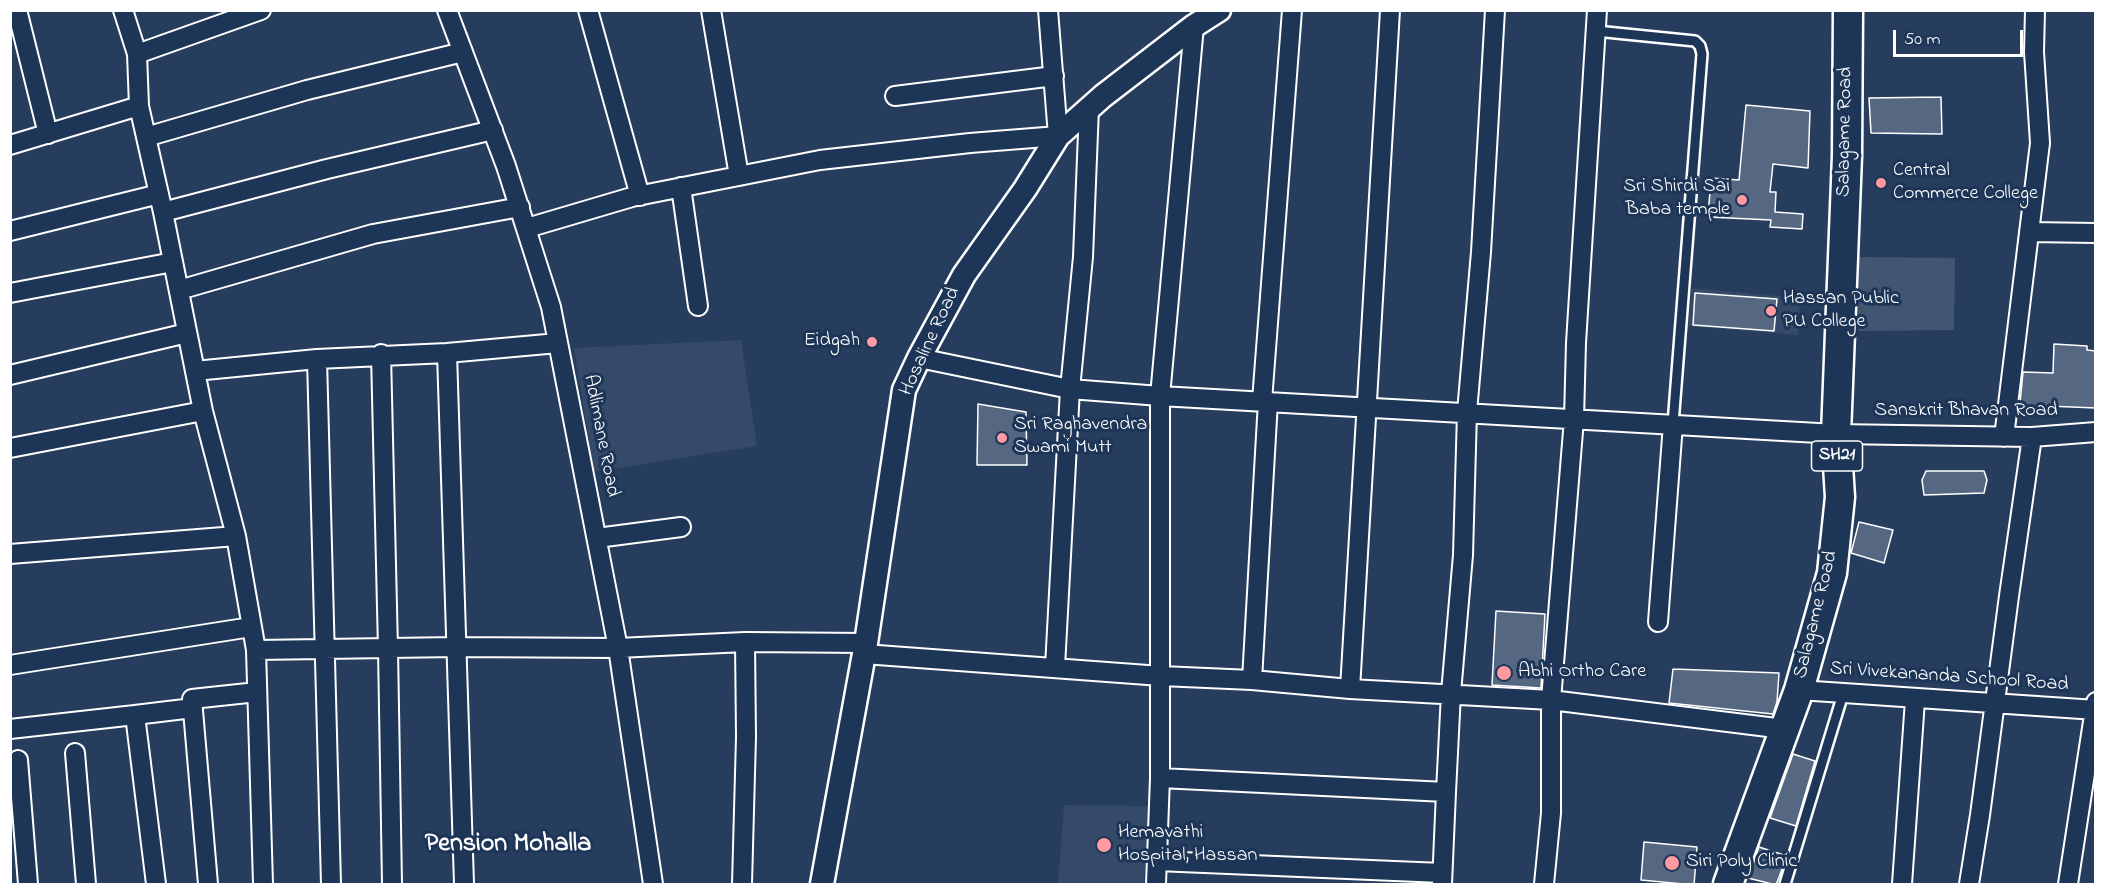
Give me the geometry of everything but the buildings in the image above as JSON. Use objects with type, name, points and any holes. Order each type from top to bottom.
[{"type":"main road","name":"Salagame Road","points":[[1728,885],[1799,690],[1832,573],[1840,497],[1836,434],[1847,156],[1848,10]]},
{"type":"street","points":[[17,10],[48,134]]},
{"type":"street","points":[[123,10],[136,54],[139,106],[203,411],[236,536],[255,650],[263,885]]},
{"type":"street","points":[[136,54],[261,10]]},
{"type":"street","name":"Adlimane Road","points":[[447,10],[520,207],[551,307],[618,648],[653,885]]},
{"type":"street","points":[[588,10],[640,196]]},
{"type":"street","points":[[711,10],[739,176]]},
{"type":"street","points":[[527,228],[640,196],[820,160],[970,142],[1058,136],[1048,10]]},
{"type":"street","name":"Hosaline Road","points":[[822,885],[865,648],[904,390],[964,275],[1025,189],[1058,136],[1089,108],[1194,26],[1220,10]]},
{"type":"street","points":[[1252,680],[1265,401],[1292,10]]},
{"type":"street","points":[[1350,688],[1390,10]]},
{"type":"street","points":[[1157,861],[1442,879],[1451,693],[1464,555],[1467,412],[1481,252],[1495,10]]},
{"type":"street","points":[[1544,885],[1551,813],[1551,700],[1574,419],[1576,343],[1597,10]]},
{"type":"street","points":[[2004,437],[2040,143],[2034,52],[2035,10]]},
{"type":"street","points":[[1156,885],[1161,676],[1160,396],[1194,26]]},
{"type":"street","points":[[146,137],[307,90],[463,52]]},
{"type":"street","points":[[895,96],[1054,76]]},
{"type":"street","points":[[10,145],[139,106]]},
{"type":"street","points":[[1055,667],[1070,389],[1083,257],[1089,108]]},
{"type":"street","points":[[163,212],[327,169],[493,130]]},
{"type":"street","points":[[681,188],[698,306]]},
{"type":"street","points":[[10,231],[159,194]]},
{"type":"street","points":[[179,290],[372,234],[520,207]]},
{"type":"street","points":[[2029,232],[2096,233]]},
{"type":"street","points":[[10,293],[173,261]]},
{"type":"street","points":[[10,375],[187,333]]},
{"type":"street","points":[[195,371],[381,354],[447,353],[558,343]]},
{"type":"street","points":[[447,353],[464,885]]},
{"type":"street","points":[[381,354],[392,885]]},
{"type":"street","name":"Sanskrit Bhavan Road","points":[[919,358],[1070,389],[1160,396],[1836,434],[2032,437],[2096,432]]},
{"type":"street","points":[[317,359],[331,885]]},
{"type":"street","points":[[10,448],[203,411]]},
{"type":"street","points":[[1658,622],[1673,424]]},
{"type":"street","points":[[1969,885],[2032,437]]},
{"type":"street","points":[[597,538],[681,527]]},
{"type":"street","points":[[11,551],[236,536]]},
{"type":"street","points":[[10,665],[251,627]]},
{"type":"street","points":[[742,885],[746,737],[745,642]]},
{"type":"street","points":[[255,650],[456,647],[618,648],[745,642],[865,648],[1161,676],[1551,700],[1784,729]]},
{"type":"street","name":"Sri Vivekananda School Road","points":[[1799,690],[1915,700],[2095,707]]},
{"type":"street","points":[[208,885],[192,699],[257,692]]},
{"type":"street","points":[[1902,885],[1915,700]]},
{"type":"street","points":[[2068,885],[2095,707]]},
{"type":"street","points":[[10,729],[193,708]]},
{"type":"street","points":[[135,715],[156,885]]},
{"type":"street","points":[[75,753],[86,885]]},
{"type":"street","points":[[18,760],[28,885]]},
{"type":"street","points":[[1160,778],[1446,792]]},
{"type":"lane","points":[[1596,31],[1695,41],[1700,46],[1702,54],[1673,424]]},
{"type":"lane","points":[[1785,885],[1843,694]]},
{"type":"shaded area","points":[[1859,257],[1955,258],[1954,330],[1858,331]]},
{"type":"shaded area","points":[[1692,288],[1800,298],[1798,335],[1688,326]]},
{"type":"shaded area","points":[[741,340],[757,446],[594,472],[574,348]]},
{"type":"shaded area","name":"Hemavathi Hospital, Hassan","points":[[1064,805],[1151,806],[1143,884],[1058,884]]},
{"type":"place","name":"Central Commerce College","points":[[1881,183]]},
{"type":"place","name":"Sri Shirdi Sai Baba temple","points":[[1742,200]]},
{"type":"place","name":"Hassan Public PU College","points":[[1771,311]]},
{"type":"place","name":"Eidgah","points":[[872,342]]},
{"type":"place","name":"Sri Raghavendra Swami Mutt","points":[[1002,438]]},
{"type":"place","name":"Abhi Ortho Care","points":[[1504,673]]},
{"type":"place","name":"Hemavathi Hospital, Hassan","points":[[1104,845]]},
{"type":"place","name":"Siri Poly Clinic","points":[[1672,863]]},
{"type":"district","name":"Pension Mohalla","points":[[508,846]]}]
